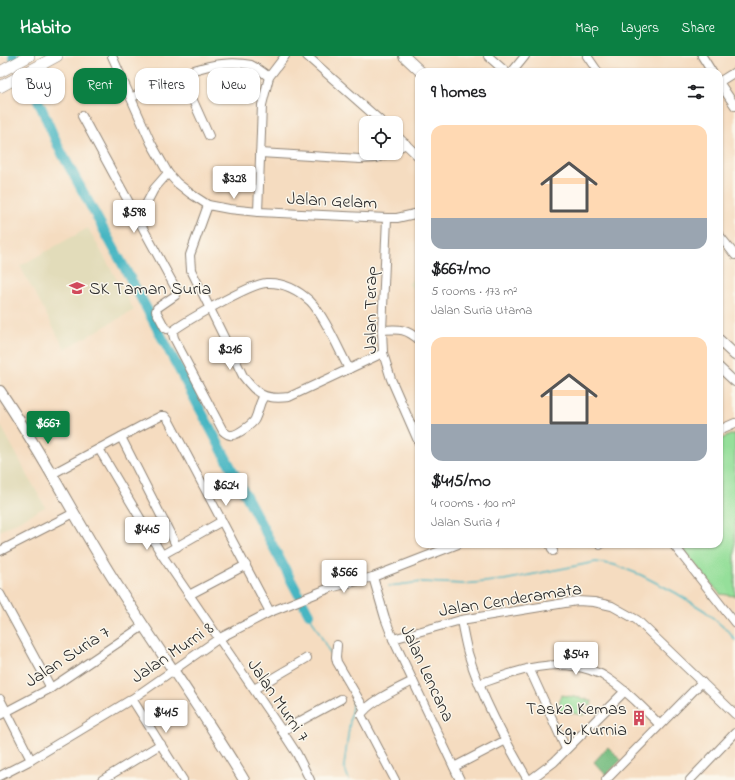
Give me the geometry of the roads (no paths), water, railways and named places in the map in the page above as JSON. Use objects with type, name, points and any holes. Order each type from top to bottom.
[{"type":"highway","points":[[0,87],[57,56]]},
{"type":"highway","points":[[0,72],[24,58]]},
{"type":"main road","points":[[404,56],[418,68]]},
{"type":"main road","points":[[723,344],[735,355]]},
{"type":"main road","points":[[0,391],[32,440],[74,513],[143,626],[174,670],[244,780]]},
{"type":"street","name":"Jalan Gelam","points":[[112,56],[151,143],[168,173],[182,187],[208,205],[258,212],[387,218],[397,218],[415,214]]},
{"type":"street","points":[[258,212],[262,105],[269,76],[285,56]]},
{"type":"street","points":[[307,56],[375,116]]},
{"type":"street","points":[[488,56],[502,68]]},
{"type":"street","points":[[515,68],[525,56]]},
{"type":"street","points":[[587,56],[595,68]]},
{"type":"street","points":[[702,56],[710,68]]},
{"type":"street","points":[[195,68],[213,62],[243,63],[253,66],[269,76]]},
{"type":"street","points":[[723,80],[735,72]]},
{"type":"street","points":[[723,88],[735,106]]},
{"type":"street","points":[[131,98],[135,96]]},
{"type":"street","points":[[195,104],[209,136]]},
{"type":"street","points":[[82,116],[176,289],[176,294],[157,308],[156,311],[164,328],[167,329]]},
{"type":"street","points":[[403,141],[415,152]]},
{"type":"street","points":[[260,153],[359,159]]},
{"type":"street","points":[[136,217],[141,214],[154,189],[168,173]]},
{"type":"street","points":[[208,205],[190,255],[191,270],[243,376],[259,394],[275,398],[289,397],[383,353]]},
{"type":"street","name":"Jalan Terap","points":[[387,218],[382,330],[383,353],[391,379],[415,434]]},
{"type":"street","points":[[723,242],[735,254]]},
{"type":"street","points":[[264,396],[259,404],[254,421],[246,428],[232,436],[228,435],[224,431],[172,334],[174,330],[254,286],[264,283],[278,283],[294,288],[310,301],[319,312],[350,369]]},
{"type":"street","points":[[382,330],[406,330],[415,337]]},
{"type":"street","points":[[723,371],[735,382]]},
{"type":"street","points":[[52,474],[157,418],[165,416],[270,612]]},
{"type":"street","points":[[723,428],[735,423]]},
{"type":"street","points":[[121,437],[177,547]]},
{"type":"street","name":"Jalan Murni 7","points":[[99,449],[162,555],[282,731],[297,754],[310,780]]},
{"type":"street","points":[[0,551],[74,513]]},
{"type":"street","points":[[162,555],[222,521]]},
{"type":"street","name":"Jalan Murni 8","points":[[0,776],[31,760],[132,699],[218,639],[270,612],[342,584],[374,580],[449,548]]},
{"type":"street","points":[[676,548],[735,623]]},
{"type":"street","points":[[188,595],[246,565]]},
{"type":"street","name":"Jalan Lencana","points":[[374,580],[393,639],[460,780]]},
{"type":"street","points":[[0,594],[51,688]]},
{"type":"street","name":"Jalan Cenderamata","points":[[393,639],[461,620],[576,601],[594,602],[612,606],[637,620],[735,714]]},
{"type":"street","points":[[461,620],[468,652],[479,684],[506,740],[529,780],[554,762],[625,691]]},
{"type":"street","name":"Jalan Suria 7","points":[[3,713],[51,688],[143,626]]},
{"type":"street","points":[[337,645],[336,657],[338,662],[395,780]]},
{"type":"street","points":[[254,689],[307,658]]},
{"type":"street","points":[[479,684],[529,668],[554,664],[581,667],[602,674],[625,691],[660,724]]},
{"type":"street","points":[[529,668],[566,749]]},
{"type":"street","points":[[363,712],[387,694],[413,681]]},
{"type":"street","points":[[606,780],[702,682]]},
{"type":"street","points":[[0,699],[3,713],[31,760]]},
{"type":"street","points":[[132,699],[183,780]]},
{"type":"street","points":[[282,731],[341,699]]},
{"type":"street","points":[[690,780],[735,733]]},
{"type":"street","points":[[454,767],[506,740]]},
{"type":"street","points":[[102,780],[161,744]]},
{"type":"waterway","points":[[40,104],[59,148],[141,298],[309,614]]},
{"type":"waterway","points":[[389,586],[422,582],[464,584],[504,580],[596,562],[615,565],[641,575],[676,593],[705,611],[730,633],[735,640]]},
{"type":"waterway","points":[[309,614],[332,657]]},
{"type":"waterway","points":[[349,780],[344,766],[353,698]]},
{"type":"place","name":"SK Taman Suria","points":[[77,288]]},
{"type":"place","name":"Taska Kemas Kg. Kurnia","points":[[639,718]]}]
